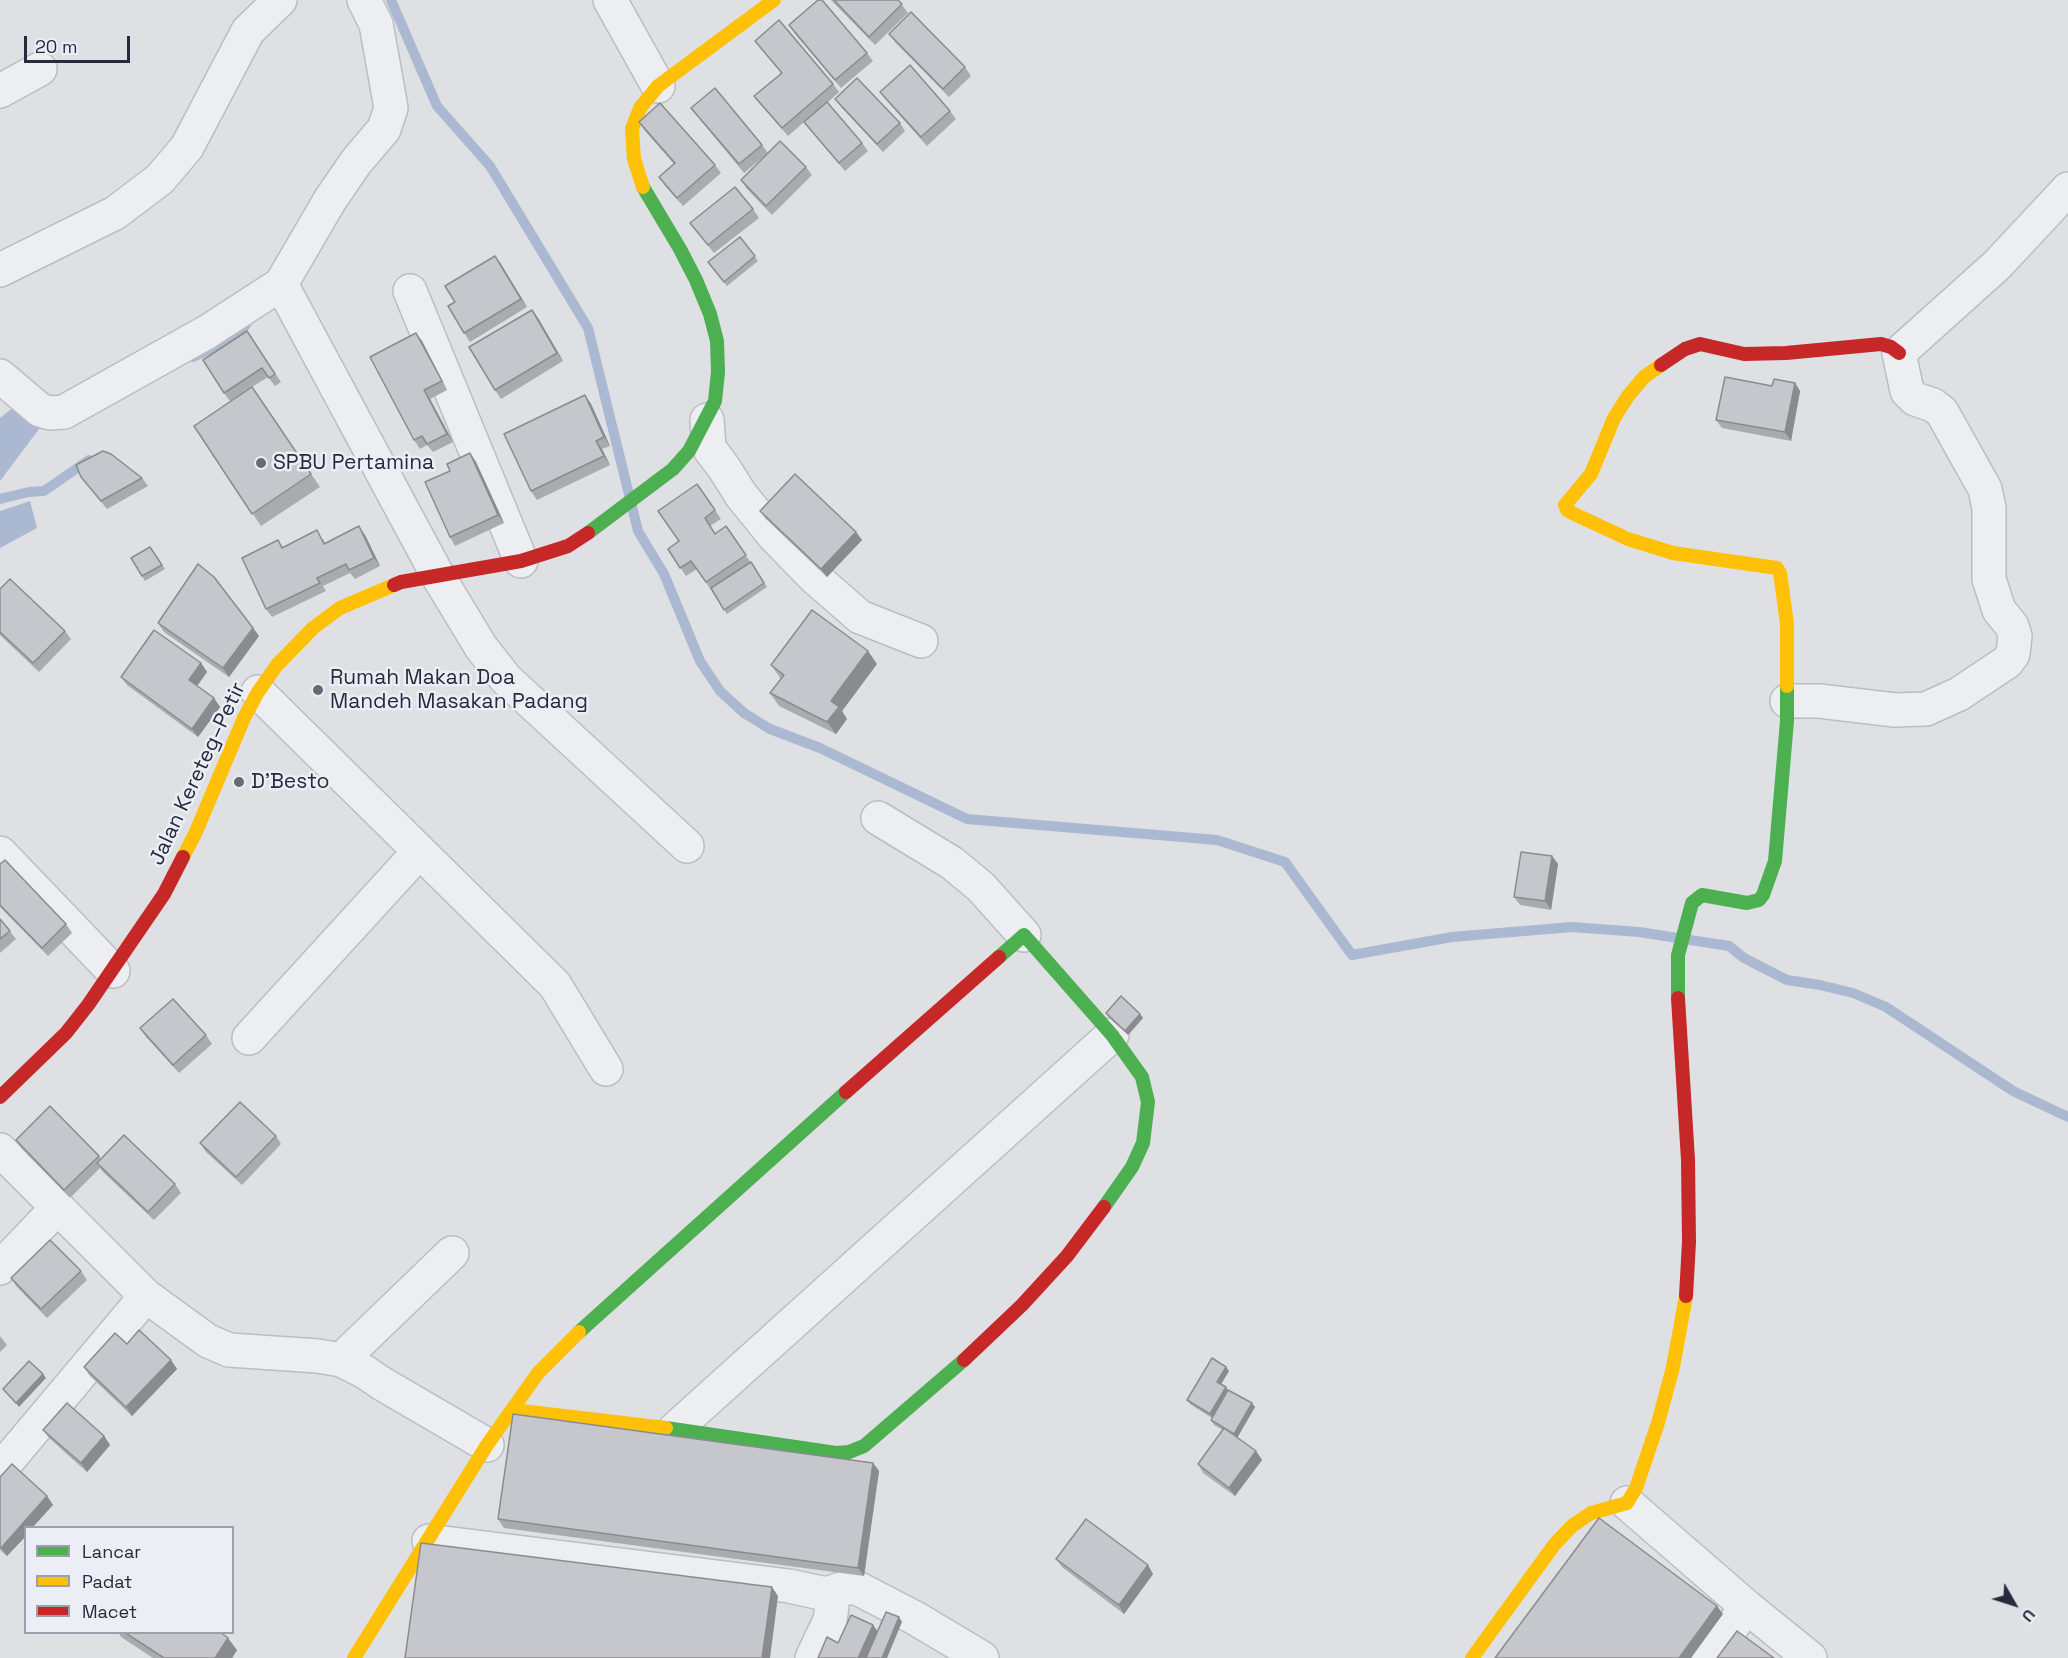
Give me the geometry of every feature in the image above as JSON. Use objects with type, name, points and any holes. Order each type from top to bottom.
[{"type":"street","points":[[0,270],[115,213],[160,179],[187,147],[248,31],[280,0]]},
{"type":"street","points":[[0,376],[40,410],[50,413],[64,412],[207,332],[282,284],[330,200],[356,162],[384,129],[391,108],[376,24],[363,0]]},
{"type":"street","points":[[610,0],[658,86]]},
{"type":"street","points":[[774,0],[658,86],[640,108],[632,129],[634,159],[644,190],[680,249],[710,314],[717,341],[718,372],[715,401],[706,420],[710,448],[741,495],[775,537],[814,577],[860,617],[921,641]]},
{"type":"street","points":[[0,91],[40,69]]},
{"type":"street","points":[[1899,353],[1997,265],[2068,189]]},
{"type":"street","points":[[282,284],[438,576],[481,647],[506,679],[687,846]]},
{"type":"street","points":[[410,291],[521,561]]},
{"type":"street","points":[[1472,1658],[1535,1570],[1572,1526],[1591,1513],[1627,1503],[1636,1488],[1658,1423],[1686,1300],[1689,1242],[1688,1161],[1678,1008],[1678,955],[1692,903],[1702,895],[1747,903],[1759,900],[1767,889],[1777,851],[1787,701],[1787,624],[1782,580],[1777,568],[1673,553],[1628,539],[1572,513],[1565,505],[1591,474],[1614,418],[1628,396],[1644,377],[1685,349],[1700,344],[1744,354],[1786,353],[1881,344],[1899,353],[1906,391],[1915,399],[1933,405],[1942,412],[1985,489],[1989,508],[1989,579],[1999,610],[2012,626],[2015,636],[2013,654],[2007,662],[1959,694],[1926,709],[1895,710],[1819,701],[1787,701]]},
{"type":"street","name":"Jalan Kereteg–Petir","points":[[0,1097],[66,1033],[113,971],[174,875],[195,834],[244,718],[258,692],[277,664],[314,628],[340,608],[401,582],[521,561],[568,546],[599,526],[673,469],[689,451],[706,420]]},
{"type":"street","points":[[258,692],[555,985],[606,1069]]},
{"type":"street","points":[[513,1410],[675,1429],[836,1453],[849,1452],[864,1446],[968,1356],[1022,1305],[1067,1256],[1132,1167],[1145,1132],[1148,1102],[1142,1077],[1112,1035],[981,887],[952,863],[878,818]]},
{"type":"street","points":[[249,1038],[419,852]]},
{"type":"street","points":[[0,853],[113,971]]},
{"type":"street","points":[[354,1658],[487,1445],[538,1373],[573,1336],[1024,935]]},
{"type":"street","points":[[675,1429],[1112,1035]]},
{"type":"street","points":[[0,1150],[146,1296],[208,1341],[230,1350],[341,1360],[487,1445]]},
{"type":"street","points":[[0,1268],[58,1207]]},
{"type":"street","points":[[341,1360],[452,1253]]},
{"type":"street","points":[[0,1470],[146,1296]]},
{"type":"street","points":[[1627,1503],[1747,1607],[1810,1658]]},
{"type":"street","points":[[429,1541],[789,1586],[826,1594],[844,1588],[857,1588],[915,1618],[982,1658]]},
{"type":"street","points":[[812,1658],[830,1620],[832,1606],[826,1594]]},
{"type":"street","points":[[1708,1658],[1747,1607]]},
{"type":"water","points":[[25,398],[45,421],[0,481],[0,418]]},
{"type":"water","points":[[30,501],[37,528],[0,548],[0,511]]},
{"type":"building","points":[[818,0],[822,0],[867,53],[835,80],[789,25]]},
{"type":"building","points":[[834,0],[898,0],[902,4],[869,37]]},
{"type":"building","points":[[911,12],[965,67],[943,89],[889,34]]},
{"type":"building","points":[[779,20],[833,84],[782,128],[754,96],[782,73],[755,41]]},
{"type":"building","points":[[910,65],[950,111],[921,137],[880,92]]},
{"type":"building","points":[[857,78],[900,123],[877,144],[835,99]]},
{"type":"building","points":[[715,88],[762,145],[739,164],[691,108]]},
{"type":"building","points":[[827,102],[862,143],[839,163],[804,122]]},
{"type":"building","points":[[660,103],[715,165],[677,198],[659,177],[675,163],[639,122]]},
{"type":"building","points":[[780,141],[806,167],[766,206],[741,180]]},
{"type":"building","points":[[735,187],[753,209],[708,245],[690,223]]},
{"type":"building","points":[[740,237],[755,256],[724,282],[708,262]]},
{"type":"building","points":[[495,256],[521,299],[464,333],[448,306],[455,302],[445,286]]},
{"type":"building","points":[[532,310],[557,353],[495,390],[469,347]]},
{"type":"building","points":[[247,331],[275,374],[269,378],[262,368],[224,393],[203,360]]},
{"type":"building","points":[[416,333],[442,381],[424,390],[447,434],[427,444],[422,436],[414,440],[370,357]]},
{"type":"building","points":[[1725,377],[1772,386],[1774,379],[1795,383],[1785,432],[1716,420]]},
{"type":"building","name":"SPBU Pertamina","points":[[252,387],[311,474],[252,514],[194,426]]},
{"type":"building","points":[[585,395],[604,437],[596,441],[604,456],[531,491],[504,434]]},
{"type":"building","points":[[103,451],[111,454],[142,478],[101,501],[81,477],[76,465]]},
{"type":"building","points":[[470,453],[498,515],[450,537],[425,482],[450,471],[447,464]]},
{"type":"building","points":[[795,474],[856,532],[821,569],[760,511]]},
{"type":"building","points":[[697,484],[715,510],[705,518],[715,534],[726,526],[746,555],[706,582],[691,561],[680,568],[668,549],[679,541],[658,511]]},
{"type":"building","points":[[359,526],[374,558],[349,570],[346,564],[317,578],[320,583],[266,609],[242,558],[278,540],[282,548],[317,530],[324,544]]},
{"type":"building","points":[[150,547],[162,565],[142,576],[131,558]]},
{"type":"building","points":[[751,562],[764,583],[724,610],[711,588]]},
{"type":"building","points":[[198,564],[214,577],[253,628],[223,668],[158,623]]},
{"type":"building","points":[[10,579],[65,631],[33,663],[0,632],[0,589]]},
{"type":"building","points":[[812,610],[868,651],[831,701],[839,707],[827,722],[770,693],[784,675],[771,665]]},
{"type":"building","points":[[154,630],[201,663],[189,680],[214,698],[192,729],[121,677]]},
{"type":"building","points":[[1521,852],[1552,856],[1545,901],[1514,897]]},
{"type":"building","points":[[5,860],[66,924],[42,948],[0,905],[0,864]]},
{"type":"building","points":[[0,919],[10,931],[0,939]]},
{"type":"building","points":[[1121,996],[1140,1014],[1125,1031],[1106,1013]]},
{"type":"building","points":[[173,999],[206,1035],[173,1065],[140,1028]]},
{"type":"building","points":[[240,1102],[276,1136],[236,1177],[200,1143]]},
{"type":"building","points":[[50,1106],[99,1156],[64,1190],[16,1140]]},
{"type":"building","points":[[124,1135],[175,1184],[148,1212],[97,1163]]},
{"type":"building","points":[[50,1240],[81,1271],[41,1309],[11,1278]]},
{"type":"building","points":[[139,1330],[171,1360],[126,1407],[84,1367],[115,1333],[127,1344]]},
{"type":"building","points":[[1212,1358],[1226,1367],[1217,1382],[1226,1387],[1210,1414],[1187,1400]]},
{"type":"building","points":[[29,1361],[43,1374],[16,1403],[3,1389]]},
{"type":"building","points":[[1228,1390],[1252,1403],[1234,1434],[1211,1420]]},
{"type":"building","points":[[67,1403],[104,1436],[81,1463],[43,1430]]},
{"type":"building","points":[[513,1414],[873,1463],[858,1568],[498,1519]]},
{"type":"building","points":[[1224,1428],[1256,1451],[1229,1488],[1198,1464]]},
{"type":"building","points":[[12,1464],[47,1496],[1,1548],[0,1477]]},
{"type":"building","points":[[1599,1518],[1717,1606],[1679,1658],[1495,1658]]},
{"type":"building","points":[[1086,1519],[1148,1565],[1119,1605],[1056,1559]]},
{"type":"building","points":[[421,1543],[772,1587],[762,1658],[405,1658]]},
{"type":"building","points":[[886,1612],[899,1617],[882,1658],[866,1658]]},
{"type":"building","points":[[851,1615],[873,1625],[858,1658],[818,1658],[827,1637],[838,1643]]},
{"type":"building","points":[[1737,1631],[1774,1658],[1717,1658]]},
{"type":"building","points":[[127,1634],[223,1634],[228,1638],[215,1658],[164,1658]]},
{"type":"waterway","points":[[391,0],[437,106],[490,166],[588,328],[638,531],[664,574],[700,661],[720,691],[744,713],[770,729],[820,748],[967,819],[1217,840],[1285,862],[1352,955],[1452,937],[1572,927],[1639,932],[1729,946],[1744,958],[1787,980],[1853,993],[1886,1007],[2013,1091],[2068,1117]]},
{"type":"waterway","points":[[193,357],[225,342],[246,325]]},
{"type":"waterway","points":[[0,499],[44,491],[89,460]]},
{"type":"traffic: fast","points":[[588,533],[673,469],[689,451],[715,401],[718,372],[717,341],[710,314],[680,249],[643,187]]},
{"type":"traffic: fast","points":[[1678,998],[1678,955],[1692,903],[1702,895],[1747,903],[1759,900],[1763,895],[1775,861],[1787,721],[1787,686]]},
{"type":"traffic: fast","points":[[999,957],[1024,935],[1112,1035],[1142,1077],[1148,1102],[1143,1143],[1132,1167],[1104,1207]]},
{"type":"traffic: fast","points":[[579,1332],[846,1092]]},
{"type":"traffic: fast","points":[[666,1428],[836,1453],[849,1452],[864,1446],[964,1360]]},
{"type":"traffic: slow","points":[[643,187],[634,159],[632,129],[640,108],[658,86],[774,0]]},
{"type":"traffic: slow","points":[[1661,365],[1644,377],[1628,396],[1614,418],[1591,474],[1565,505],[1572,513],[1628,539],[1673,553],[1777,568],[1780,573],[1787,624],[1787,686]]},
{"type":"traffic: slow","points":[[183,857],[244,718],[258,692],[277,665],[313,628],[340,608],[394,585]]},
{"type":"traffic: slow","points":[[1472,1658],[1554,1545],[1572,1526],[1591,1513],[1627,1503],[1636,1488],[1658,1423],[1673,1367],[1686,1296]]},
{"type":"traffic: slow","points":[[354,1658],[487,1445],[538,1373],[579,1332]]},
{"type":"traffic: slow","points":[[513,1410],[666,1428]]},
{"type":"traffic: jam","points":[[1661,365],[1685,349],[1700,344],[1744,354],[1786,353],[1881,344],[1899,353]]},
{"type":"traffic: jam","points":[[394,585],[521,561],[568,546],[588,533]]},
{"type":"traffic: jam","points":[[0,1097],[66,1033],[88,1005],[164,894],[183,857]]},
{"type":"traffic: jam","points":[[846,1092],[999,957]]},
{"type":"traffic: jam","points":[[1678,998],[1688,1160],[1689,1242],[1686,1296]]},
{"type":"traffic: jam","points":[[964,1360],[1022,1305],[1067,1256],[1104,1207]]},
{"type":"place","name":"SPBU Pertamina","points":[[261,463]]},
{"type":"place","name":"Rumah Makan Doa Mandeh Masakan Padang","points":[[318,690]]},
{"type":"place","name":"D'Besto","points":[[239,782]]}]
